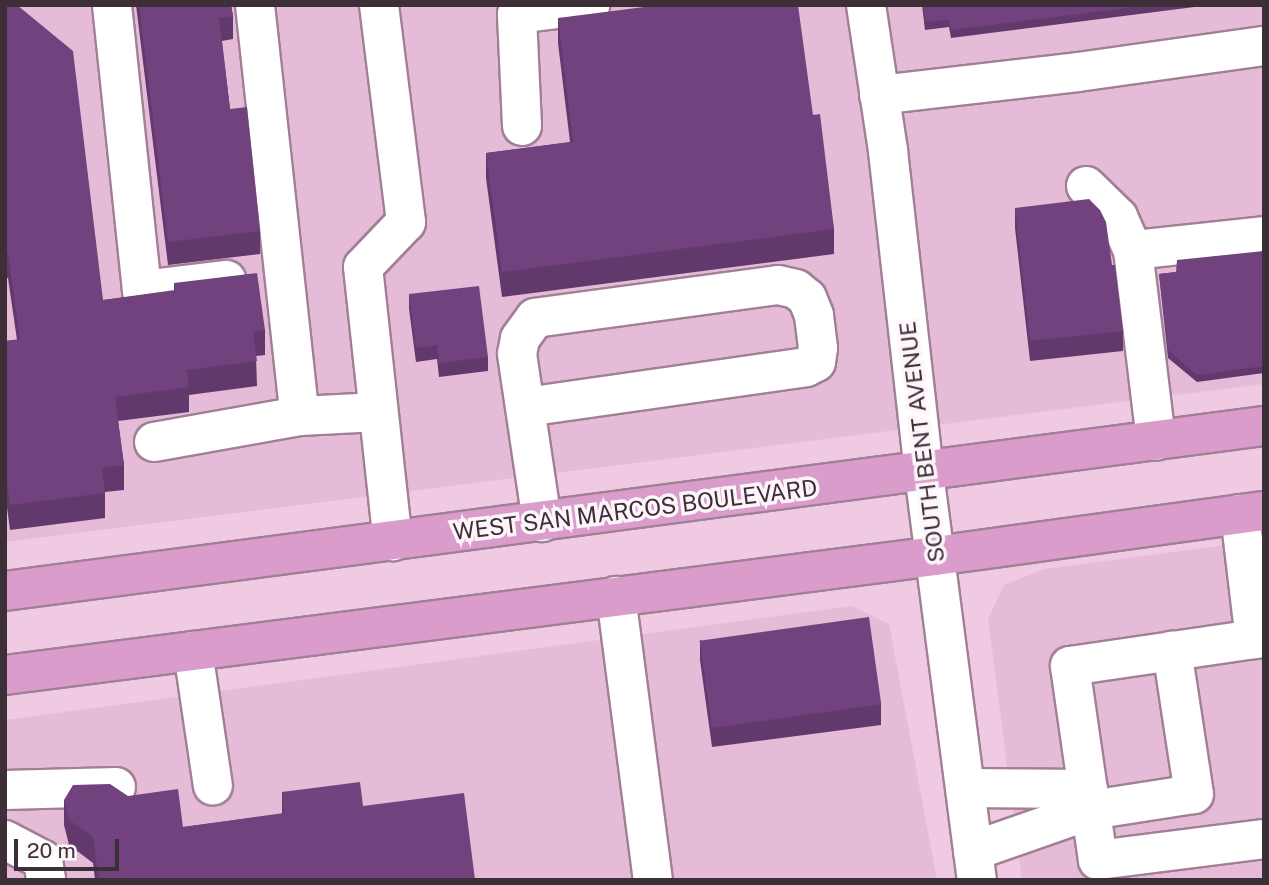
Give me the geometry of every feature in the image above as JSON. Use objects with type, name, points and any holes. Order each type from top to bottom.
[{"type":"main road","name":"WEST SAN MARCOS BOULEVARD","points":[[5,591],[924,473],[1264,426]]},
{"type":"main road","points":[[5,675],[935,556],[1252,512]]},
{"type":"street","points":[[112,5],[142,290],[284,273]]},
{"type":"street","points":[[254,5],[300,416]]},
{"type":"street","points":[[379,5],[406,222],[363,267],[393,541]]},
{"type":"street","points":[[522,126],[517,14],[590,5]]},
{"type":"street","name":"SOUTH BENT AVENUE","points":[[866,5],[975,866]]},
{"type":"street","points":[[879,95],[1078,72],[1264,46]]},
{"type":"street","points":[[1086,186],[1118,217],[1133,250],[1156,441]]},
{"type":"street","points":[[1133,250],[1264,236]]},
{"type":"street","points":[[526,407],[806,367],[816,362],[818,348],[814,315],[807,298],[796,289],[778,285],[548,314],[535,318],[520,339],[517,354],[542,522]]},
{"type":"street","points":[[154,442],[300,416],[378,412]]},
{"type":"street","points":[[1252,512],[1260,638],[1070,666],[1098,860],[1264,839]]},
{"type":"street","points":[[616,596],[653,880]]},
{"type":"street","points":[[193,651],[213,786]]},
{"type":"street","points":[[965,788],[1089,799],[1194,794],[1172,651]]},
{"type":"street","points":[[5,790],[116,787]]},
{"type":"street","points":[[975,866],[1089,799]]},
{"type":"street","points":[[5,840],[43,860],[46,880]]},
{"type":"shaded area","points":[[5,5],[1264,5],[1264,384],[5,542]]},
{"type":"shaded area","points":[[1264,540],[1264,880],[1022,880],[988,619],[1004,585],[1045,569]]},
{"type":"shaded area","points":[[852,606],[889,624],[937,880],[5,880],[5,720]]},
{"type":"building","points":[[5,5],[17,5],[73,51],[103,300],[175,290],[174,283],[257,273],[265,330],[253,332],[257,361],[186,370],[189,387],[115,397],[124,465],[102,468],[105,493],[10,505],[5,468],[5,341],[20,339],[8,253],[5,254]]},
{"type":"building","points":[[139,5],[231,5],[233,16],[219,18],[230,109],[247,107],[260,231],[168,242]]},
{"type":"building","points":[[660,5],[798,5],[813,115],[820,114],[834,229],[502,272],[486,153],[573,142],[558,18]]},
{"type":"building","points":[[923,5],[1151,5],[951,30],[949,20],[925,22]]},
{"type":"building","points":[[1089,199],[1100,210],[1106,222],[1112,265],[1115,265],[1123,331],[1030,341],[1015,208]]},
{"type":"building","points":[[1264,251],[1264,366],[1197,375],[1168,350],[1159,274],[1176,272],[1177,260]]},
{"type":"building","points":[[479,286],[488,357],[439,363],[437,345],[416,348],[409,294]]},
{"type":"building","points":[[869,617],[881,704],[712,728],[700,641]]},
{"type":"building","points":[[360,782],[363,806],[464,793],[475,880],[99,880],[93,837],[69,820],[64,800],[73,785],[110,784],[128,796],[178,789],[183,827],[284,813],[282,792]]}]
